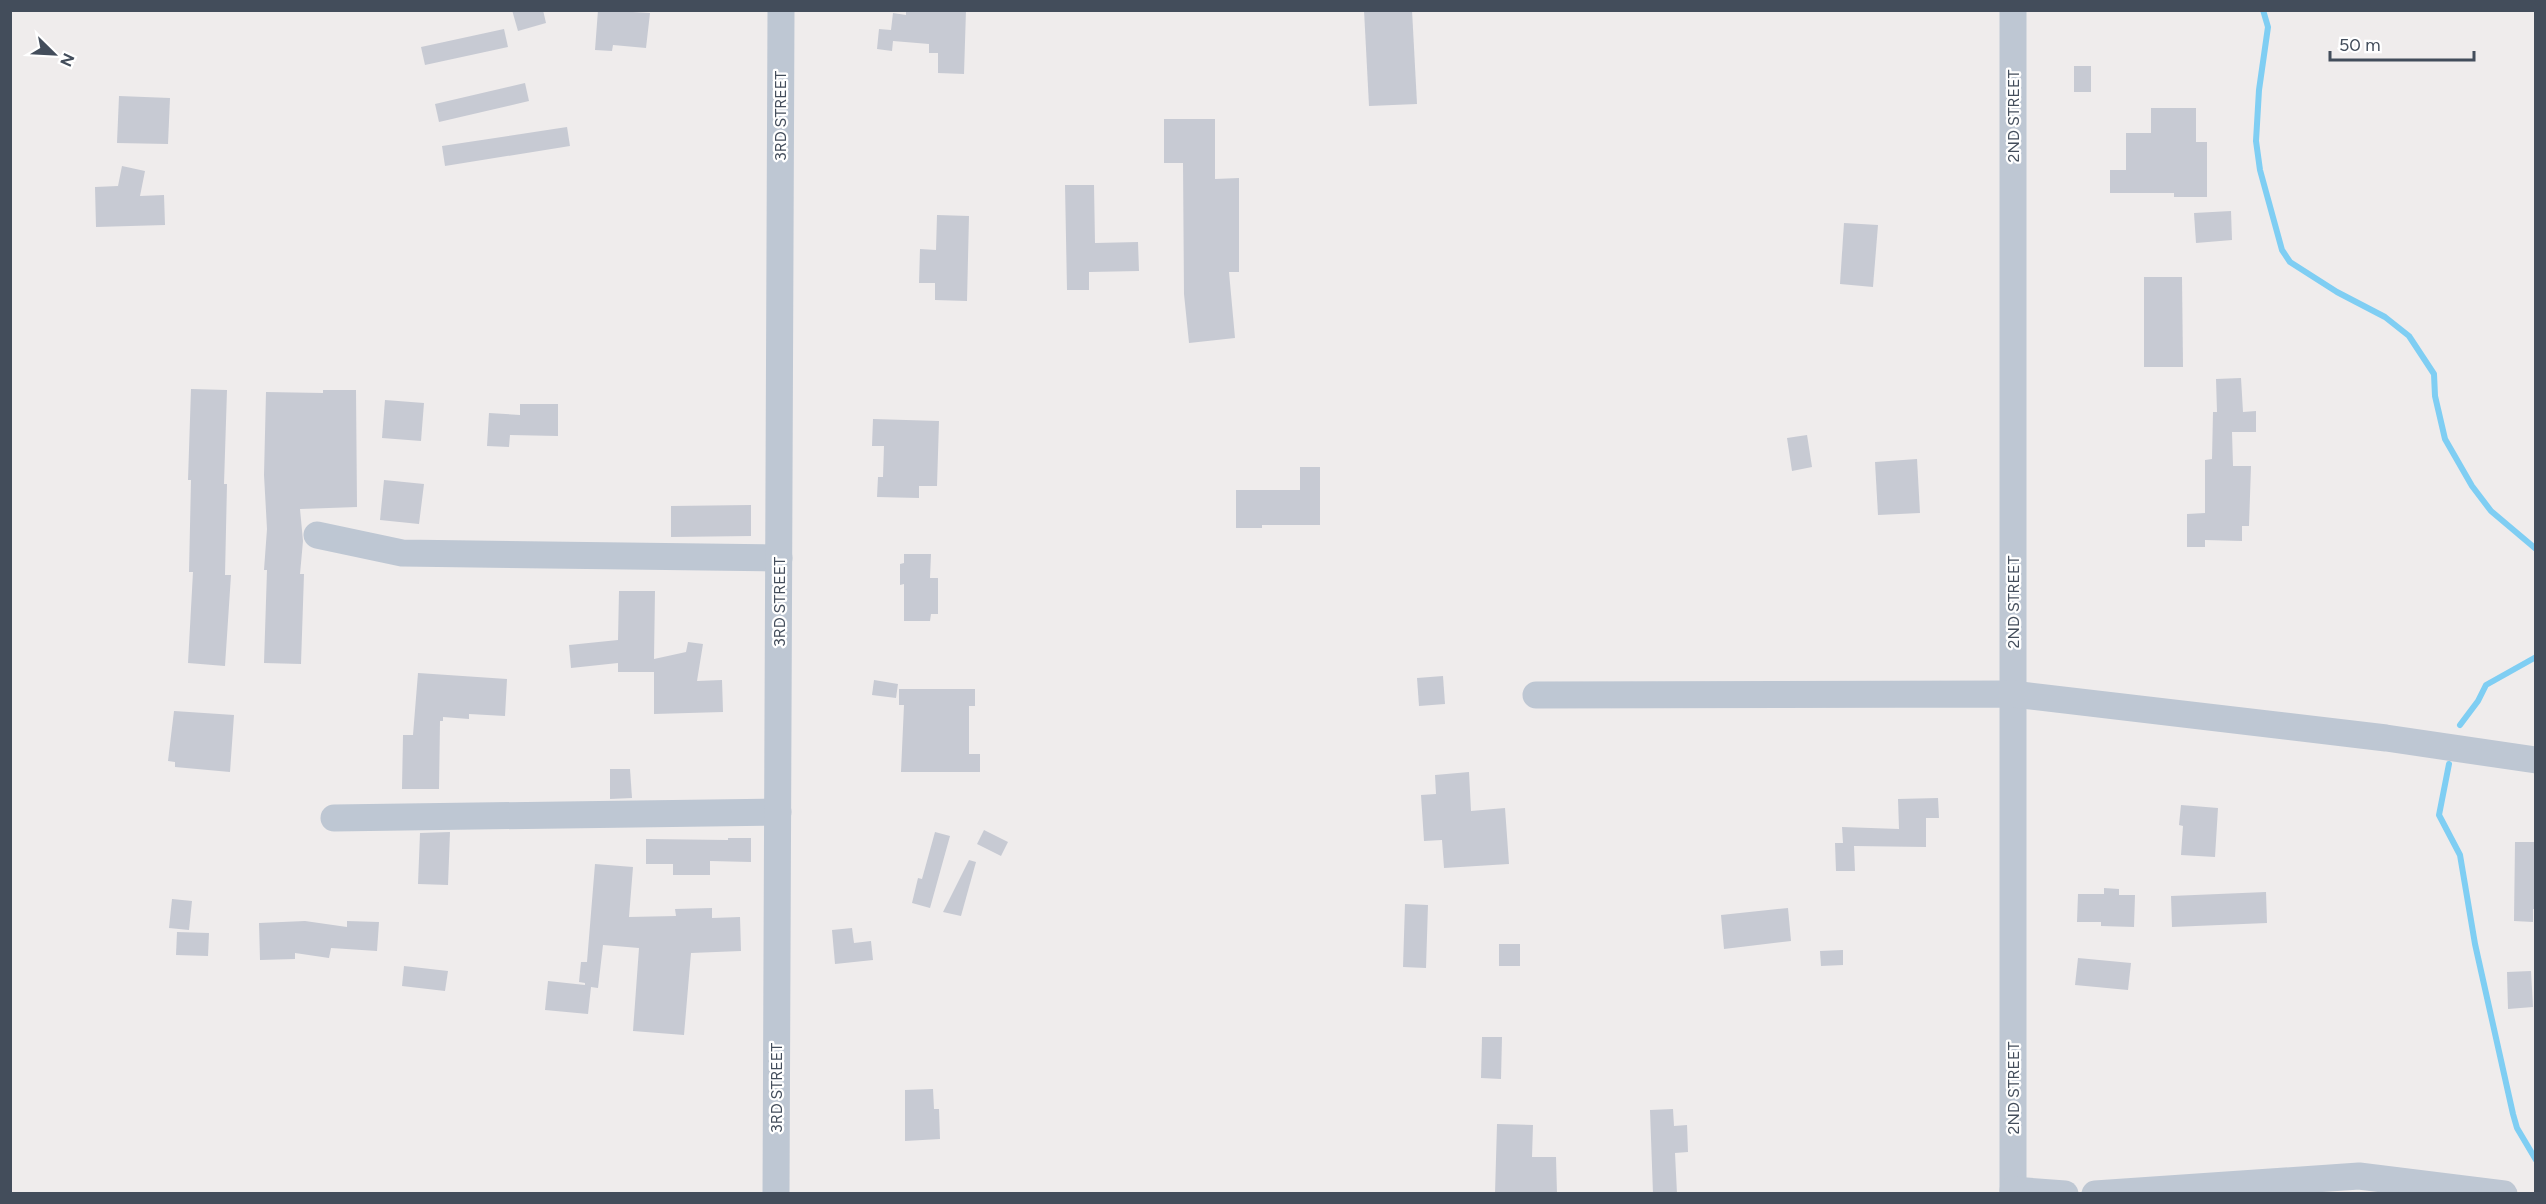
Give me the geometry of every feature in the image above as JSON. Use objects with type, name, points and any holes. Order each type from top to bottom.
[{"type":"street","name":"3RD STREET","points":[[776,1194],[781,10]]},
{"type":"street","name":"2ND STREET","points":[[2013,10],[2013,1192]]},
{"type":"street","points":[[317,535],[402,553],[779,558]]},
{"type":"street","points":[[1536,695],[2013,694],[2386,738],[2535,760]]},
{"type":"street","points":[[334,818],[778,812]]},
{"type":"street","points":[[2095,1194],[2359,1176],[2504,1194]]},
{"type":"street","points":[[2013,1192],[2065,1194]]},
{"type":"building","points":[[512,10],[543,10],[546,23],[518,31]]},
{"type":"building","points":[[598,10],[650,13],[646,48],[613,45],[612,51],[595,50]]},
{"type":"building","points":[[906,10],[966,10],[964,74],[938,73],[938,53],[929,53],[929,44],[893,41],[892,51],[877,49],[879,29],[891,30],[893,13],[906,15]]},
{"type":"building","points":[[1364,10],[1412,10],[1417,104],[1369,106]]},
{"type":"building","points":[[504,29],[508,47],[425,65],[421,47]]},
{"type":"building","points":[[2074,66],[2091,66],[2091,92],[2074,92]]},
{"type":"building","points":[[525,83],[529,101],[439,122],[435,104]]},
{"type":"building","points":[[119,96],[170,98],[168,144],[117,143]]},
{"type":"building","points":[[2151,108],[2196,108],[2196,142],[2207,142],[2207,197],[2174,197],[2174,193],[2110,193],[2110,170],[2126,170],[2126,133],[2151,133]]},
{"type":"building","points":[[1164,119],[1215,119],[1215,179],[1239,178],[1239,272],[1229,272],[1235,338],[1189,343],[1184,294],[1183,163],[1164,163]]},
{"type":"building","points":[[567,127],[570,146],[445,166],[442,146]]},
{"type":"building","points":[[122,166],[145,171],[140,196],[164,195],[165,225],[96,227],[95,187],[118,186]]},
{"type":"building","points":[[1065,185],[1094,185],[1095,243],[1138,242],[1139,271],[1089,272],[1089,290],[1067,290]]},
{"type":"building","points":[[2231,211],[2232,240],[2196,243],[2194,213]]},
{"type":"building","points":[[937,215],[969,216],[967,301],[935,300],[935,283],[919,283],[920,249],[936,250]]},
{"type":"building","points":[[1844,223],[1878,225],[1873,287],[1840,284]]},
{"type":"building","points":[[2144,277],[2182,277],[2183,367],[2144,367]]},
{"type":"building","points":[[2241,378],[2243,412],[2256,411],[2256,432],[2232,432],[2233,466],[2251,466],[2249,526],[2242,526],[2242,541],[2205,540],[2205,547],[2187,547],[2187,514],[2205,513],[2205,460],[2212,459],[2213,412],[2217,412],[2216,379]]},
{"type":"building","points":[[191,389],[227,390],[224,484],[227,484],[225,575],[231,575],[225,666],[188,663],[193,572],[189,572],[191,480],[188,480]]},
{"type":"building","points":[[323,390],[356,390],[357,507],[300,509],[303,541],[300,574],[304,574],[301,664],[264,663],[267,570],[264,570],[267,529],[264,475],[266,392],[323,393]]},
{"type":"building","points":[[385,400],[424,403],[421,441],[382,438]]},
{"type":"building","points":[[520,404],[558,404],[558,436],[510,435],[509,447],[487,446],[489,413],[520,415]]},
{"type":"building","points":[[873,419],[939,421],[937,486],[919,486],[919,498],[877,497],[878,477],[883,477],[884,446],[872,446]]},
{"type":"building","points":[[1807,435],[1812,467],[1792,471],[1787,438]]},
{"type":"building","points":[[1917,459],[1920,513],[1878,515],[1875,462]]},
{"type":"building","points":[[1300,467],[1320,467],[1320,525],[1262,525],[1262,528],[1236,528],[1236,490],[1300,490]]},
{"type":"building","points":[[384,480],[424,484],[419,524],[380,520]]},
{"type":"building","points":[[751,505],[751,536],[671,537],[671,506]]},
{"type":"building","points":[[904,554],[931,554],[930,578],[938,578],[938,614],[931,614],[930,621],[904,621],[904,584],[900,585],[900,564],[904,563]]},
{"type":"building","points":[[619,591],[655,591],[654,659],[686,652],[688,642],[703,644],[697,681],[722,680],[723,712],[654,714],[654,672],[618,672],[618,663],[571,668],[569,645],[618,640]]},
{"type":"building","points":[[418,673],[507,679],[505,716],[469,714],[469,719],[443,717],[443,721],[440,721],[439,789],[402,789],[403,735],[413,735]]},
{"type":"building","points":[[1443,676],[1445,704],[1419,706],[1417,678]]},
{"type":"building","points":[[874,680],[898,684],[896,698],[872,695]]},
{"type":"building","points":[[899,689],[975,689],[975,706],[969,706],[969,754],[980,754],[980,772],[901,772],[904,705],[899,705]]},
{"type":"building","points":[[174,711],[234,715],[230,772],[175,767],[175,762],[168,761]]},
{"type":"building","points":[[610,769],[630,769],[632,798],[610,799]]},
{"type":"building","points":[[1469,772],[1471,811],[1505,808],[1509,864],[1444,868],[1442,840],[1424,841],[1421,795],[1436,794],[1435,775]]},
{"type":"building","points":[[1938,798],[1939,818],[1926,818],[1926,847],[1854,846],[1855,871],[1836,871],[1835,843],[1843,843],[1842,827],[1899,829],[1898,799]]},
{"type":"building","points":[[2181,805],[2218,808],[2215,857],[2181,855],[2183,826],[2179,825]]},
{"type":"building","points":[[984,830],[1008,842],[1001,856],[977,844]]},
{"type":"building","points":[[450,832],[448,885],[418,884],[420,833]]},
{"type":"building","points":[[935,832],[950,836],[930,908],[912,903],[918,878],[922,879]]},
{"type":"building","points":[[728,838],[751,838],[751,862],[710,861],[710,875],[673,875],[673,864],[646,864],[646,839],[728,840]]},
{"type":"building","points":[[2515,842],[2535,842],[2533,922],[2514,921]]},
{"type":"building","points":[[969,860],[976,862],[961,916],[943,912]]},
{"type":"building","points":[[595,864],[633,867],[629,917],[676,916],[675,909],[712,908],[712,918],[740,917],[741,951],[691,953],[684,1035],[633,1031],[639,948],[603,945],[598,988],[591,987],[588,1014],[545,1010],[548,981],[585,985],[579,982],[581,962],[587,962]]},
{"type":"building","points":[[2104,888],[2119,889],[2119,895],[2135,895],[2134,927],[2101,926],[2101,922],[2077,922],[2078,894],[2104,894]]},
{"type":"building","points":[[2266,892],[2267,923],[2172,927],[2171,896]]},
{"type":"building","points":[[172,899],[192,901],[189,930],[169,928]]},
{"type":"building","points":[[1405,904],[1428,905],[1426,968],[1403,967]]},
{"type":"building","points":[[1788,908],[1791,941],[1724,949],[1721,915]]},
{"type":"building","points":[[305,921],[347,927],[347,921],[379,922],[377,951],[331,948],[329,958],[295,953],[295,959],[260,960],[259,923]]},
{"type":"building","points":[[852,928],[854,943],[871,941],[873,960],[835,964],[832,930]]},
{"type":"building","points":[[177,932],[209,933],[208,956],[176,955]]},
{"type":"building","points":[[1499,944],[1520,944],[1520,966],[1499,966]]},
{"type":"building","points":[[1843,950],[1843,965],[1821,966],[1820,951]]},
{"type":"building","points":[[2078,958],[2131,963],[2128,990],[2075,985]]},
{"type":"building","points":[[404,966],[448,971],[445,991],[402,986]]},
{"type":"building","points":[[2531,971],[2533,1007],[2508,1009],[2507,972]]},
{"type":"building","points":[[1482,1037],[1502,1037],[1501,1079],[1481,1078]]},
{"type":"building","points":[[933,1089],[934,1109],[939,1109],[940,1139],[905,1141],[905,1090]]},
{"type":"building","points":[[1673,1109],[1674,1126],[1687,1125],[1688,1152],[1675,1153],[1677,1194],[1653,1194],[1650,1110]]},
{"type":"building","points":[[1497,1124],[1533,1125],[1532,1157],[1556,1157],[1557,1194],[1495,1194]]},
{"type":"waterway","points":[[2263,10],[2268,27],[2259,90],[2256,141],[2260,170],[2282,250],[2290,262],[2337,292],[2385,317],[2409,336],[2434,374],[2435,396],[2445,439],[2472,486],[2491,511],[2536,549]]},
{"type":"waterway","points":[[2460,725],[2478,701],[2486,685],[2536,657]]},
{"type":"waterway","points":[[2449,764],[2439,815],[2460,855],[2475,944],[2513,1114],[2517,1128],[2536,1160]]}]
